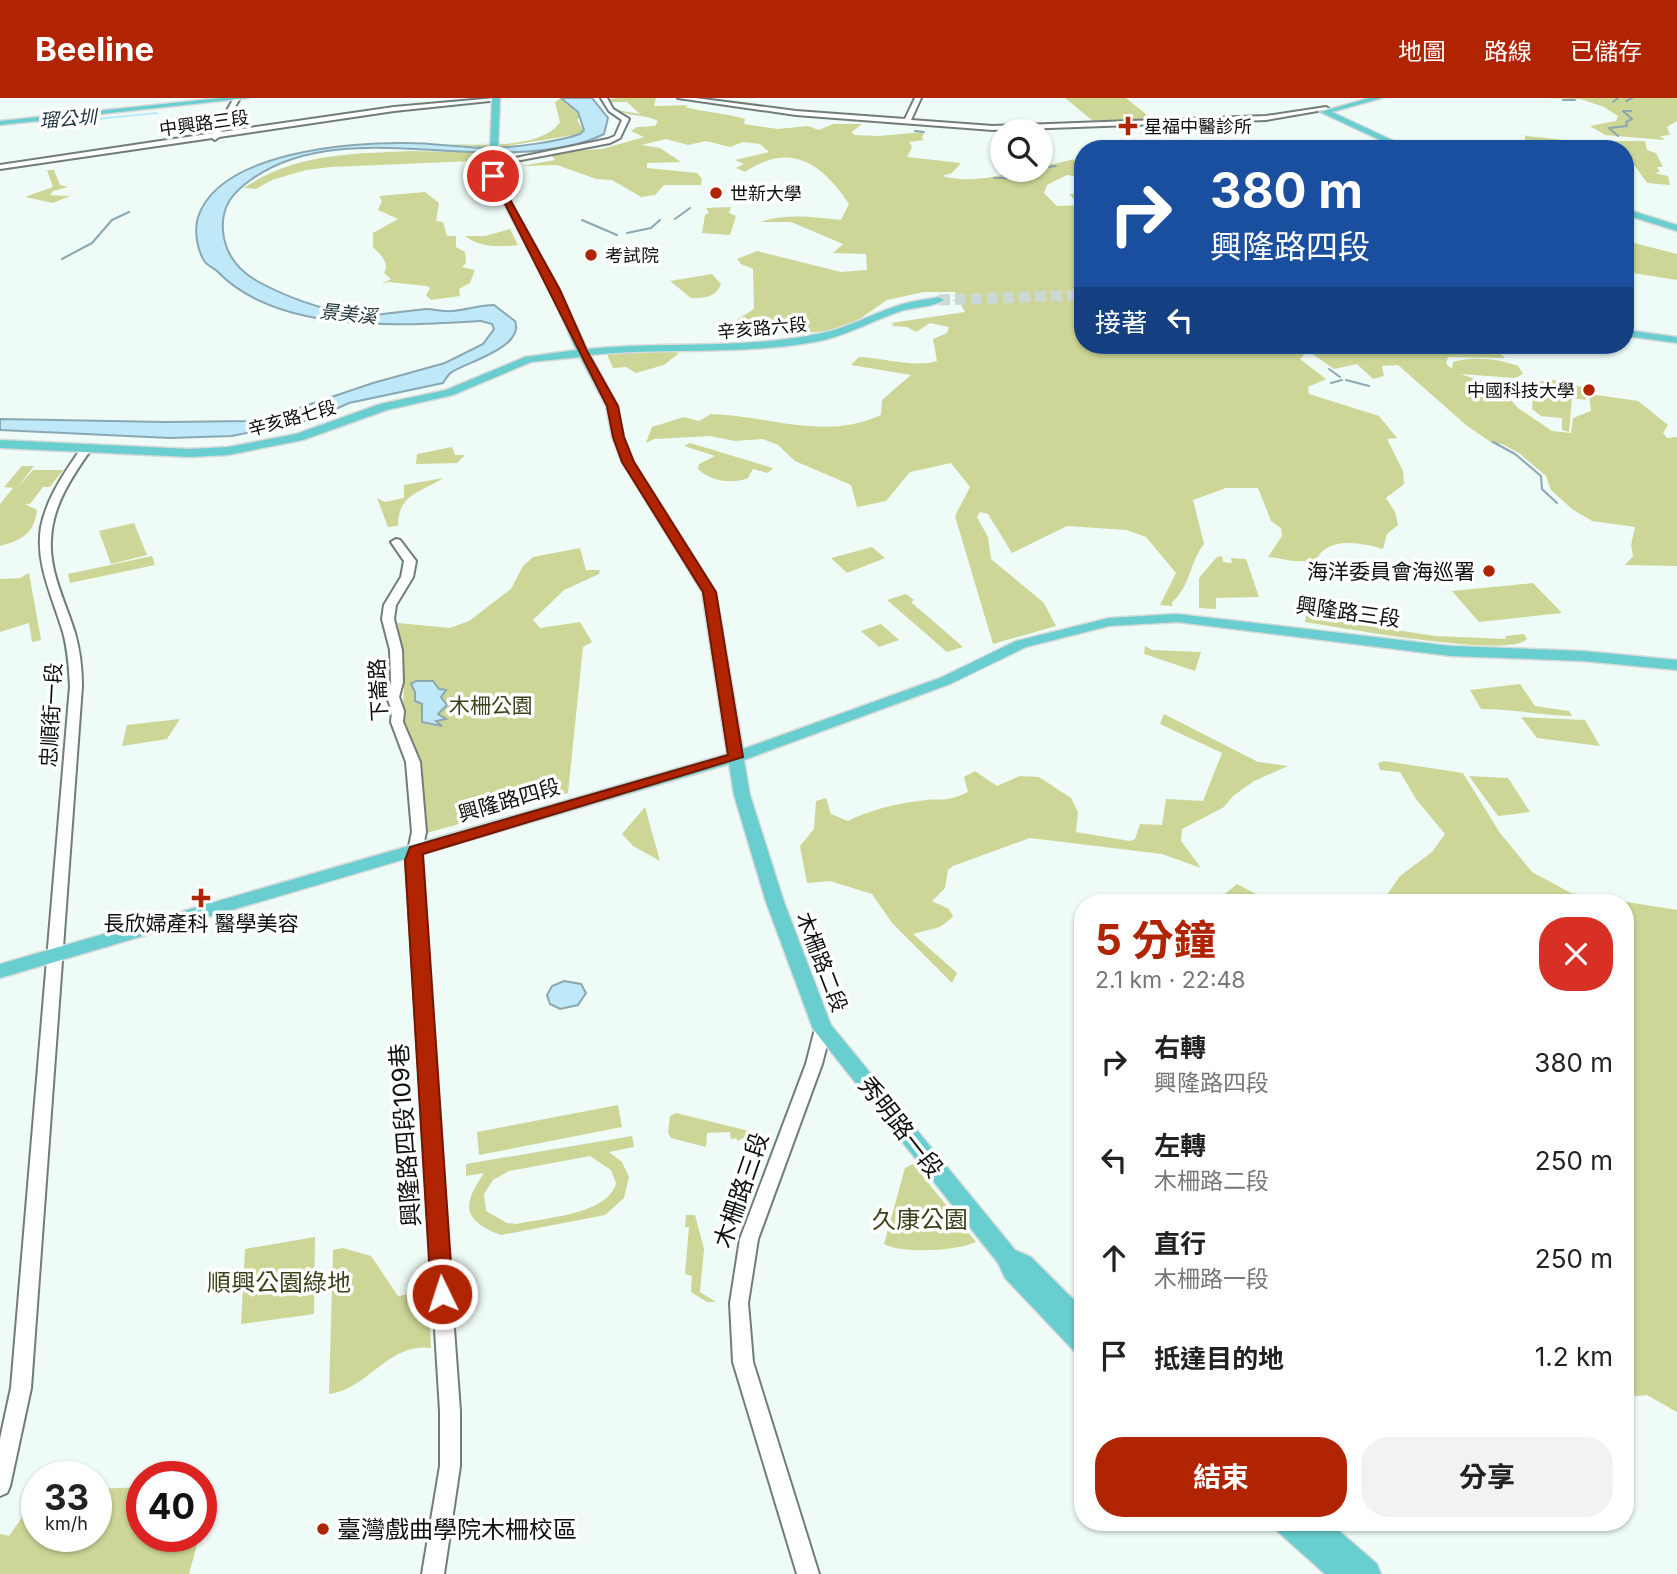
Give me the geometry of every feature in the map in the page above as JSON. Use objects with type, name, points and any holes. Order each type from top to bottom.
[{"type":"main road","points":[[0,122],[226,98]]},
{"type":"main road","points":[[0,122],[244,98]]},
{"type":"main road","points":[[1326,112],[1338,104],[1367,98]]},
{"type":"main road","points":[[1326,112],[1378,98]]},
{"type":"main road","points":[[492,102],[492,163],[488,176],[533,262],[543,274],[566,316],[581,353]]},
{"type":"main road","points":[[1326,112],[1382,140]]},
{"type":"main road","points":[[1326,112],[1387,140]]},
{"type":"main road","points":[[1634,216],[1677,229]]},
{"type":"main road","name":"辛亥路六段","points":[[581,353],[649,349],[724,350],[816,340],[846,334],[901,313],[942,304]]},
{"type":"main road","points":[[1634,335],[1677,341]]},
{"type":"main road","name":"辛亥路七段","points":[[0,444],[210,452],[268,444],[326,429],[384,407],[449,393],[520,361],[581,353]]},
{"type":"main road","name":"木柵路二段","points":[[581,353],[605,407],[620,460],[705,592],[731,756],[733,796],[767,905],[806,1009],[816,1025],[823,1029]]},
{"type":"main road","name":"興隆路三段","points":[[1019,642],[1109,622],[1177,618],[1451,651],[1677,662]]},
{"type":"main road","name":"興隆路四段","points":[[0,971],[54,952],[731,756],[944,681],[1019,642]]},
{"type":"main road","name":"興隆路四段","points":[[0,964],[54,952]]},
{"type":"main road","name":"秀明路一段","points":[[823,1029],[1007,1257],[1013,1271],[1074,1334]]},
{"type":"main road","name":"秀明路一段","points":[[1007,1257],[1023,1264],[1074,1316]]},
{"type":"main road","points":[[1296,1531],[1345,1574]]},
{"type":"main road","points":[[1319,1531],[1367,1574]]},
{"type":"street","points":[[216,136],[236,98]]},
{"type":"street","points":[[492,163],[600,145],[615,139],[626,119],[611,110],[604,98]]},
{"type":"street","points":[[681,98],[767,110],[906,122],[1030,128],[1292,116],[1326,112]]},
{"type":"street","points":[[906,122],[911,98]]},
{"type":"street","points":[[906,122],[918,98]]},
{"type":"street","points":[[402,108],[429,102]]},
{"type":"street","name":"中興路三段","points":[[216,136],[429,102],[492,102]]},
{"type":"street","name":"中興路三段","points":[[0,166],[402,108],[492,102]]},
{"type":"street","points":[[906,122],[1028,126],[1265,117],[1326,112]]},
{"type":"street","points":[[1292,116],[1326,112]]},
{"type":"street","name":"忠順街一段","points":[[0,1486],[21,1388],[76,663],[71,633],[49,568],[45,547],[48,524],[59,493],[87,448]]},
{"type":"street","name":"下崙路","points":[[396,542],[408,555],[410,568],[388,612],[396,650],[397,675],[393,697],[399,729],[414,762],[419,832],[416,847]]},
{"type":"street","name":"興隆路四段109巷","points":[[416,847],[413,860],[450,1411],[450,1466],[433,1574]]},
{"type":"street","name":"木柵路三段","points":[[808,1574],[743,1362],[739,1303],[744,1260],[751,1233],[814,1064],[823,1029]]},
{"type":"green space","points":[[561,98],[581,116],[577,120],[584,131],[580,134],[494,148],[450,144],[509,144],[540,137],[552,131],[560,122],[555,102]]},
{"type":"green space","points":[[656,98],[654,106],[689,105],[685,107],[745,119],[744,124],[778,129],[808,126],[819,130],[833,124],[862,124],[852,132],[854,135],[924,132],[924,140],[909,142],[912,147],[907,157],[961,163],[952,173],[942,176],[956,179],[990,176],[990,182],[1053,182],[1047,185],[1044,193],[1057,206],[1074,205],[1074,354],[1305,354],[1300,359],[1326,379],[1308,387],[1309,394],[1379,416],[1397,438],[1387,439],[1403,471],[1404,484],[1386,498],[1395,512],[1398,525],[1387,534],[1383,549],[1345,543],[1330,546],[1316,559],[1307,561],[1268,557],[1282,536],[1281,528],[1271,521],[1258,488],[1226,488],[1193,500],[1204,544],[1187,582],[1172,602],[1172,606],[1160,605],[1176,573],[1146,537],[1127,530],[1067,526],[1012,553],[988,514],[980,512],[977,517],[988,537],[991,559],[1044,603],[1056,626],[993,644],[955,516],[970,487],[951,463],[910,472],[886,501],[857,507],[851,485],[795,461],[778,445],[763,439],[735,441],[710,436],[654,439],[646,443],[652,427],[684,417],[699,421],[711,414],[818,427],[860,423],[881,415],[882,400],[911,375],[851,365],[859,357],[908,363],[937,361],[933,339],[947,333],[949,327],[930,323],[916,332],[907,327],[891,326],[894,325],[891,323],[965,312],[959,301],[951,301],[958,299],[955,292],[924,292],[887,300],[855,322],[826,331],[795,334],[775,328],[736,328],[732,323],[754,309],[753,269],[741,264],[737,259],[757,251],[841,272],[867,270],[866,254],[833,253],[843,244],[791,222],[760,222],[790,217],[841,220],[849,204],[828,178],[804,161],[777,158],[745,172],[736,168],[744,164],[735,160],[769,152],[760,144],[743,142],[730,147],[706,141],[688,145],[666,139],[641,145],[660,148],[681,162],[647,163],[647,168],[697,173],[702,179],[701,185],[664,185],[655,195],[641,197],[612,180],[596,179],[557,165],[521,166],[555,160],[551,155],[566,151],[602,149],[644,137],[631,131],[637,127],[655,126],[658,121],[617,110],[640,114],[627,102],[610,102],[609,99]]},
{"type":"green space","points":[[1065,98],[1126,98],[1152,119],[1093,121]]},
{"type":"green space","points":[[1545,98],[1677,98],[1677,121],[1667,127],[1670,135],[1660,136],[1665,140],[1605,135],[1590,126],[1616,121],[1618,116],[1604,107],[1580,99]]},
{"type":"green space","points":[[1518,135],[1564,140],[1525,140],[1525,136]]},
{"type":"green space","points":[[1634,141],[1645,141],[1647,150],[1656,153],[1663,167],[1657,167],[1660,172],[1654,173],[1668,176],[1670,185],[1647,183],[1635,166]]},
{"type":"green space","points":[[410,151],[514,153],[496,160],[306,170],[272,180],[256,189],[244,188],[263,176],[303,162],[345,155]]},
{"type":"green space","points":[[1074,160],[1074,176],[1067,175],[1053,182],[1053,164]]},
{"type":"green space","points":[[47,170],[54,170],[60,185],[68,187],[53,191],[50,195],[70,196],[53,203],[25,197],[53,187]]},
{"type":"green space","points":[[425,192],[439,203],[436,221],[443,222],[447,236],[456,236],[456,247],[465,252],[466,263],[462,267],[475,270],[470,283],[459,289],[460,296],[431,300],[426,295],[430,288],[427,286],[388,282],[381,284],[391,279],[384,273],[384,259],[373,247],[373,233],[398,219],[378,210],[382,201],[379,196]]},
{"type":"green space","points":[[731,207],[729,213],[736,216],[730,235],[702,233],[705,215],[709,213],[706,208]]},
{"type":"green space","points":[[510,229],[518,245],[484,245],[465,236],[485,236]]},
{"type":"green space","points":[[1634,243],[1677,254],[1677,280],[1634,273]]},
{"type":"green space","points":[[712,274],[721,284],[713,295],[705,297],[691,298],[670,281]]},
{"type":"green space","points":[[643,351],[679,353],[664,365],[636,373],[626,367],[613,368],[607,354]]},
{"type":"green space","points":[[1312,354],[1501,354],[1505,358],[1448,357],[1446,364],[1452,369],[1453,362],[1478,359],[1518,366],[1523,374],[1515,378],[1460,374],[1498,386],[1518,408],[1552,431],[1571,433],[1573,418],[1591,411],[1589,394],[1638,401],[1668,425],[1663,433],[1667,438],[1677,437],[1677,566],[1625,565],[1633,556],[1631,545],[1635,527],[1592,521],[1572,509],[1551,490],[1546,476],[1519,453],[1502,444],[1492,443],[1466,425],[1398,365],[1382,366],[1384,376],[1373,379],[1357,364],[1334,369]]},
{"type":"green space","points":[[1553,380],[1586,388],[1586,400],[1572,398],[1569,432],[1562,430],[1562,418],[1541,416],[1532,409],[1534,382]]},
{"type":"green space","points":[[690,443],[773,468],[768,473],[753,469],[748,478],[742,480],[729,481],[709,477],[698,469],[699,464],[715,456],[684,446]]},
{"type":"green space","points":[[452,447],[455,455],[465,455],[457,463],[416,464],[417,454]]},
{"type":"green space","points":[[22,466],[34,466],[17,488],[33,470],[63,470],[50,487],[43,487],[30,504],[25,504],[37,510],[33,525],[26,535],[0,546],[0,504],[13,488],[4,487]]},
{"type":"green space","points":[[443,478],[406,501],[399,515],[398,526],[388,527],[377,498],[385,502],[404,498],[404,485]]},
{"type":"green space","points":[[134,523],[147,555],[111,564],[99,531]]},
{"type":"green space","points":[[872,547],[885,558],[847,573],[831,558]]},
{"type":"green space","name":"木柵公園","points":[[580,548],[586,570],[600,570],[599,574],[564,590],[533,620],[540,628],[580,622],[592,642],[583,647],[568,793],[427,833],[421,763],[401,737],[404,689],[398,623],[450,628],[469,621],[511,589],[523,566],[533,557]]},
{"type":"green space","points":[[152,556],[155,565],[70,583],[68,574]]},
{"type":"green space","points":[[1222,556],[1223,562],[1232,563],[1231,558],[1246,559],[1259,597],[1216,598],[1216,609],[1199,608],[1199,578],[1217,557]]},
{"type":"green space","points":[[29,573],[41,640],[32,642],[29,623],[0,632],[0,579],[20,578]]},
{"type":"green space","points":[[1533,583],[1562,613],[1479,622],[1452,591]]},
{"type":"green space","points":[[906,594],[914,600],[911,602],[963,647],[947,652],[887,600]]},
{"type":"green space","points":[[1306,616],[1435,636],[1506,639],[1505,636],[1524,634],[1527,639],[1514,644],[1458,644],[1305,622]]},
{"type":"green space","points":[[881,624],[899,640],[879,647],[861,631]]},
{"type":"green space","points":[[1145,646],[1152,650],[1201,652],[1195,671],[1144,654]]},
{"type":"green space","points":[[1520,684],[1535,706],[1569,711],[1572,716],[1481,709],[1470,690]]},
{"type":"green space","points":[[1164,714],[1258,762],[1288,766],[1254,781],[1233,796],[1224,807],[1182,829],[1181,841],[1201,868],[1162,854],[1030,838],[953,866],[948,870],[945,888],[932,901],[949,909],[953,917],[940,927],[913,934],[957,973],[952,983],[892,923],[872,894],[830,881],[807,883],[800,846],[814,829],[816,801],[826,798],[831,814],[848,821],[891,806],[959,796],[968,792],[964,777],[975,771],[997,786],[1020,776],[1039,777],[1071,798],[1078,812],[1076,832],[1130,841],[1135,839],[1140,824],[1162,825],[1166,799],[1203,801],[1222,753],[1160,724]]},
{"type":"green space","points":[[1521,717],[1585,720],[1600,746],[1537,738]]},
{"type":"green space","points":[[180,719],[167,739],[122,746],[127,725]]},
{"type":"green space","points":[[1384,761],[1463,773],[1500,833],[1532,872],[1577,894],[1388,894],[1400,876],[1432,852],[1445,834],[1416,799],[1400,772],[1380,770],[1378,763]]},
{"type":"green space","points":[[1469,776],[1508,778],[1530,812],[1498,816]]},
{"type":"green space","points":[[645,807],[660,861],[633,846],[622,834]]},
{"type":"green space","points":[[1237,884],[1256,894],[1225,894]]},
{"type":"green space","points":[[1634,903],[1677,910],[1677,1412],[1647,1395],[1634,1396]]},
{"type":"green space","points":[[618,1105],[622,1127],[479,1155],[477,1132]]},
{"type":"green space","points":[[676,1113],[749,1131],[750,1135],[737,1141],[737,1138],[731,1139],[730,1132],[707,1133],[706,1147],[671,1138],[668,1133],[670,1116]]},
{"type":"green space","points":[[632,1136],[634,1147],[609,1152],[622,1162],[629,1177],[624,1198],[605,1215],[501,1235],[473,1217],[469,1203],[484,1173],[466,1176],[466,1164]],"holes":[[[590,1156],[611,1170],[616,1183],[611,1194],[601,1202],[573,1213],[516,1224],[507,1223],[486,1211],[484,1194],[493,1180],[509,1171]]]},
{"type":"green space","name":"久康公園","points":[[913,1164],[976,1242],[956,1248],[930,1250],[903,1249],[884,1244],[905,1168]]},
{"type":"green space","points":[[686,1215],[695,1215],[704,1249],[700,1292],[716,1302],[707,1302],[691,1292],[692,1276],[685,1274],[689,1227],[685,1227]]},
{"type":"green space","name":"順興公園綠地","points":[[315,1237],[314,1314],[241,1324],[245,1249]]},
{"type":"green space","points":[[343,1248],[371,1256],[398,1296],[428,1291],[431,1348],[416,1348],[403,1352],[355,1384],[329,1394],[333,1250]]},
{"type":"green space","points":[[112,1488],[126,1488],[126,1552],[195,1552],[189,1574],[0,1574],[0,1534],[9,1536],[21,1519],[21,1552],[112,1552]]},
{"type":"water","name":"景美溪","points":[[561,98],[592,98],[608,118],[604,134],[573,145],[527,151],[380,148],[312,154],[281,163],[252,179],[239,189],[226,207],[224,239],[234,260],[244,272],[257,281],[291,297],[316,306],[361,315],[426,309],[452,311],[494,305],[515,321],[516,330],[503,346],[452,372],[443,383],[349,403],[314,419],[232,436],[170,438],[0,430],[0,419],[166,422],[249,421],[272,417],[373,383],[445,363],[483,344],[494,329],[492,324],[481,321],[415,324],[342,322],[273,307],[243,292],[205,262],[197,240],[198,217],[211,195],[232,178],[289,155],[383,143],[502,147],[549,142],[580,134],[584,130],[578,112]]},
{"type":"water","points":[[416,681],[433,681],[439,689],[446,690],[441,697],[447,705],[438,714],[446,719],[436,721],[442,726],[422,722],[422,704],[415,701],[411,684]]},
{"type":"water","points":[[564,981],[581,984],[586,993],[578,1005],[560,1009],[550,1004],[547,995],[552,986]]},
{"type":"waterway","points":[[1613,102],[1618,98]]},
{"type":"waterway","points":[[1626,101],[1632,98]]},
{"type":"waterway","points":[[1563,100],[1575,100]]},
{"type":"waterway","points":[[1618,136],[1609,128],[1627,126],[1626,122],[1632,119],[1623,111],[1631,111]]},
{"type":"waterway","name":"瑠公圳","points":[[21,122],[65,122],[157,113]]},
{"type":"waterway","points":[[915,131],[924,132]]},
{"type":"waterway","points":[[675,219],[690,208]]},
{"type":"waterway","points":[[62,259],[92,243],[112,220],[129,212]]},
{"type":"waterway","points":[[582,220],[617,235]]},
{"type":"waterway","points":[[627,233],[651,228],[660,220]]},
{"type":"waterway","points":[[1329,369],[1340,377]]},
{"type":"waterway","points":[[1331,383],[1342,380]]},
{"type":"waterway","points":[[1346,380],[1369,386]]},
{"type":"waterway","points":[[1493,442],[1515,454],[1541,476],[1542,489],[1557,503]]},
{"type":"tunnel","points":[[939,300],[1074,295]]},
{"type":"place","name":"星福中醫診所","points":[[1128,126]]},
{"type":"place","name":"世新大學","points":[[716,193]]},
{"type":"place","name":"考試院","points":[[591,255]]},
{"type":"place","name":"中國科技大學","points":[[1589,390]]},
{"type":"place","name":"海洋委員會海巡署","points":[[1489,571]]},
{"type":"place","name":"長欣婦產科 醫學美容","points":[[201,898]]},
{"type":"place","name":"臺灣戲曲學院木柵校區","points":[[323,1529]]},
{"type":"route","points":[[442,1294],[413,860],[415,850],[736,757],[718,633],[709,592],[628,462],[618,437],[612,406],[582,351],[555,290],[493,176]]}]
